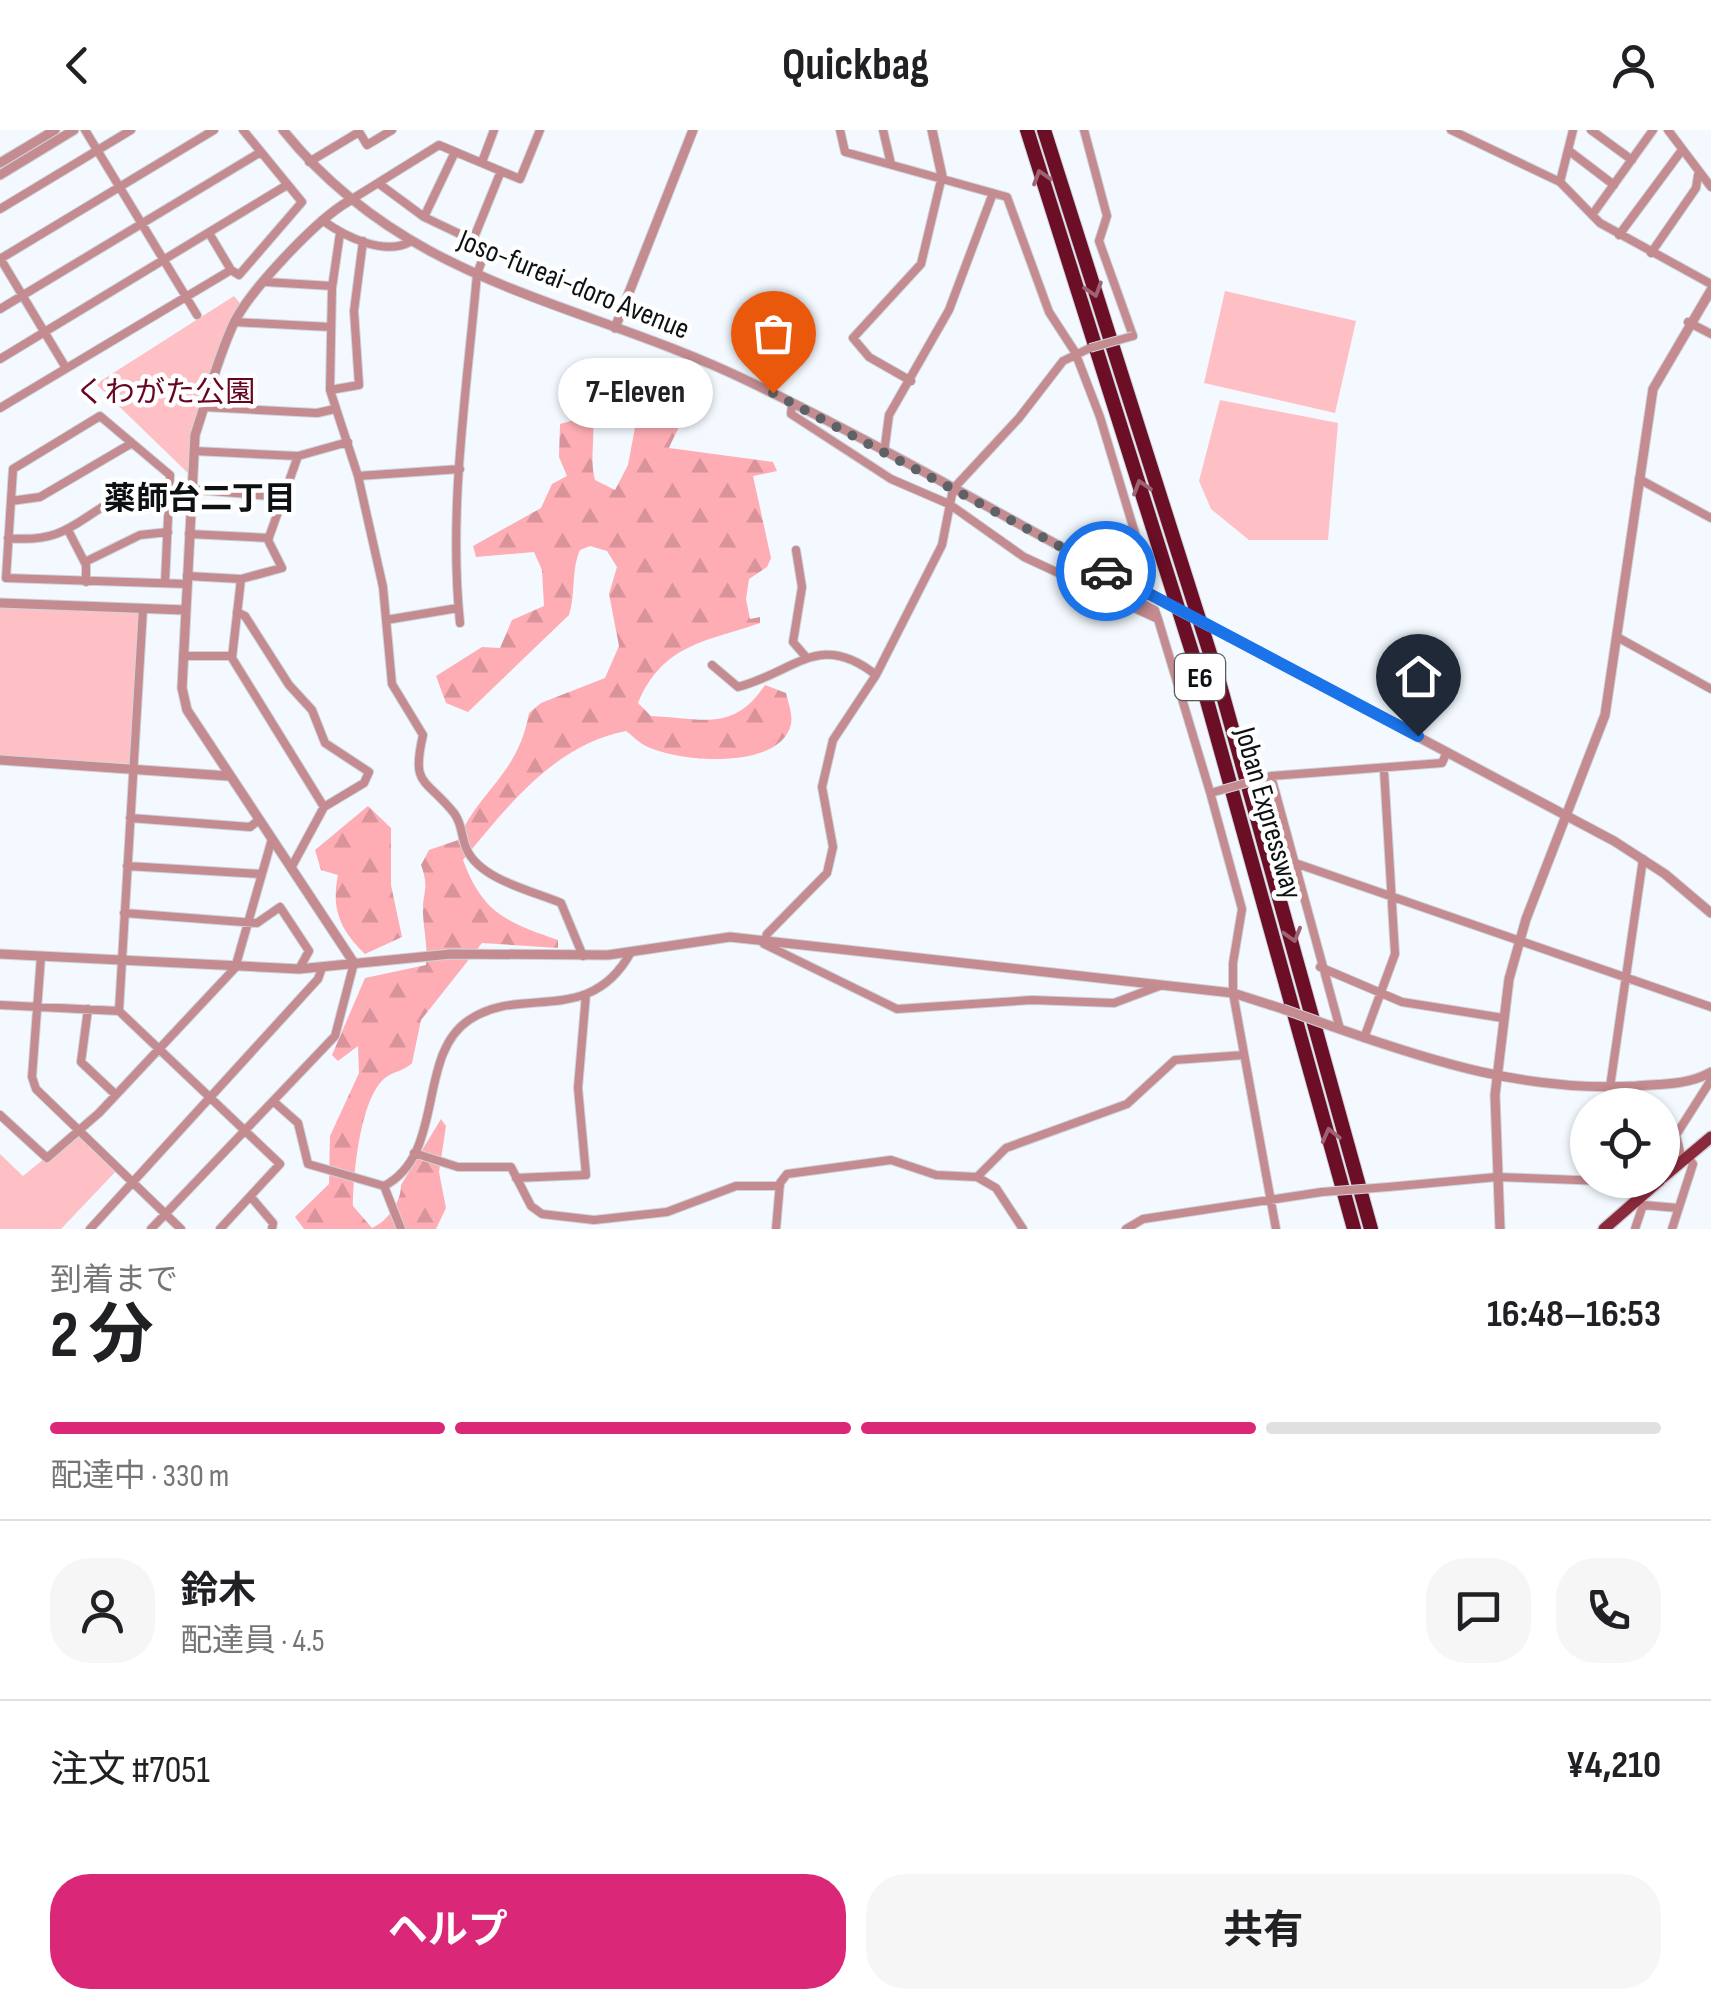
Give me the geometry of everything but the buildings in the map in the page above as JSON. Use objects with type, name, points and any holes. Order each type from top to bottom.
[{"type":"highway","name":"Joban Expressway","points":[[1027,130],[1204,690],[1354,1229]]},
{"type":"highway","name":"Joban Expressway","points":[[1044,130],[1225,704],[1371,1229]]},
{"type":"main road","points":[[1680,1163],[1711,1136]]},
{"type":"main road","points":[[1604,1229],[1644,1198]]},
{"type":"street","points":[[0,163],[55,130]]},
{"type":"street","points":[[0,175],[74,130]]},
{"type":"street","points":[[86,130],[197,315]]},
{"type":"street","points":[[0,210],[131,130]]},
{"type":"street","points":[[66,368],[0,258],[214,130]]},
{"type":"street","points":[[209,233],[231,270],[239,275],[302,202],[243,130]]},
{"type":"street","name":"Joso-fureai-doro Avenue","points":[[284,130],[309,162],[349,201],[410,242],[477,274],[747,380],[1567,816],[1643,859],[1711,912]]},
{"type":"street","points":[[309,162],[359,131],[367,145],[392,130]]},
{"type":"street","points":[[482,162],[494,130]]},
{"type":"street","points":[[151,1229],[335,1036],[354,963],[187,710],[182,688],[189,534],[194,452],[204,406],[234,322],[321,219],[438,145],[520,180],[540,130]]},
{"type":"street","points":[[615,328],[694,130]]},
{"type":"street","points":[[840,130],[845,152],[942,176],[1007,198],[1049,312],[1075,352],[1100,417],[1147,573],[1113,563],[1101,569],[1105,584],[1155,610],[1212,792],[1242,909],[1233,963],[1233,994],[1276,1229]]},
{"type":"street","points":[[883,130],[891,164]]},
{"type":"street","points":[[911,381],[869,357],[853,338],[921,264],[942,176],[932,130]]},
{"type":"street","points":[[765,940],[827,873],[832,847],[822,775],[834,740],[876,675],[942,545],[953,489],[1075,352],[1133,336],[1099,242],[1107,216],[1084,130]]},
{"type":"street","points":[[1452,130],[1464,132],[1560,182],[1592,216],[1619,235],[1711,287],[1654,388],[1605,715],[1518,940],[1496,1078],[1500,1229]]},
{"type":"street","points":[[1560,182],[1573,130]]},
{"type":"street","points":[[1590,130],[1632,160]]},
{"type":"street","points":[[1668,130],[1711,187]]},
{"type":"street","points":[[1592,216],[1649,132]]},
{"type":"street","points":[[1568,150],[1614,185]]},
{"type":"street","points":[[1619,235],[1682,150]]},
{"type":"street","points":[[0,309],[260,152]]},
{"type":"street","points":[[424,217],[455,152]]},
{"type":"street","points":[[472,240],[501,171]]},
{"type":"street","points":[[1651,253],[1696,188],[1698,174]]},
{"type":"street","points":[[378,183],[424,217],[486,247],[477,274],[460,469],[460,623]]},
{"type":"street","points":[[0,359],[288,185]]},
{"type":"street","points":[[884,453],[890,415],[949,310],[993,194]]},
{"type":"street","points":[[321,219],[340,233],[363,242],[400,248],[410,242]]},
{"type":"street","points":[[340,233],[332,286],[330,390],[358,476],[384,587],[392,684],[423,734],[416,766],[423,782],[456,816],[467,852],[494,875],[561,903],[583,956]]},
{"type":"street","points":[[330,390],[359,386],[354,310],[363,242]]},
{"type":"street","points":[[0,392],[4,406],[231,270]]},
{"type":"street","points":[[266,282],[332,286]]},
{"type":"street","points":[[234,322],[330,327]]},
{"type":"street","points":[[1688,322],[1711,334]]},
{"type":"street","points":[[792,404],[791,414],[804,424],[892,479],[949,504],[1024,557],[1158,618]]},
{"type":"street","points":[[204,406],[317,413],[335,408]]},
{"type":"street","points":[[165,583],[170,474],[100,416],[13,469],[6,578],[165,583],[241,579],[282,568],[269,538],[280,497],[298,456]]},
{"type":"street","points":[[11,501],[40,497],[132,442]]},
{"type":"street","points":[[194,452],[298,456],[348,442]]},
{"type":"street","points":[[358,476],[460,469]]},
{"type":"street","points":[[1639,479],[1711,518]]},
{"type":"street","points":[[8,538],[40,540],[68,530],[136,491],[170,489],[280,497]]},
{"type":"street","points":[[68,530],[85,562],[86,582]]},
{"type":"street","points":[[85,562],[140,535],[168,532]]},
{"type":"street","points":[[189,534],[269,538]]},
{"type":"street","points":[[796,550],[802,587],[794,642],[806,657]]},
{"type":"street","points":[[241,579],[232,656],[324,807]]},
{"type":"street","points":[[0,603],[185,610]]},
{"type":"street","points":[[386,620],[458,608]]},
{"type":"street","points":[[118,1011],[142,609]]},
{"type":"street","points":[[237,612],[245,616],[289,686],[305,699],[326,743],[369,772],[364,783],[324,807],[292,868]]},
{"type":"street","points":[[1618,638],[1711,689]]},
{"type":"street","points":[[712,665],[738,687],[806,657],[848,654],[876,675]]},
{"type":"street","points":[[183,656],[232,656]]},
{"type":"street","points":[[1212,792],[1271,776],[1442,763],[1447,752]]},
{"type":"street","points":[[0,760],[228,776]]},
{"type":"street","points":[[1364,1038],[1395,954],[1384,770]]},
{"type":"street","points":[[1271,776],[1336,1028]]},
{"type":"street","points":[[130,818],[250,827],[259,820]]},
{"type":"street","points":[[0,1115],[47,1158],[116,1095],[235,968],[272,839]]},
{"type":"street","points":[[1610,1087],[1643,859]]},
{"type":"street","points":[[1295,863],[1711,1008]]},
{"type":"street","points":[[127,866],[261,874]]},
{"type":"street","points":[[124,913],[257,922],[280,907],[309,952],[298,968]]},
{"type":"street","points":[[0,954],[235,968],[322,968],[451,954],[583,956],[714,938],[765,940],[1233,994],[1496,1078],[1610,1087],[1673,1083],[1711,1072]]},
{"type":"street","points":[[765,940],[764,944],[897,1009],[1032,1000],[1114,1002],[1162,985]]},
{"type":"street","points":[[384,1186],[414,1154],[451,1041],[467,1021],[486,1013],[586,994],[619,974],[631,952]]},
{"type":"street","points":[[40,956],[32,1076],[36,1089],[181,1229]]},
{"type":"street","points":[[1320,967],[1402,1002],[1503,1018]]},
{"type":"street","points":[[90,1229],[318,980],[322,968]]},
{"type":"street","points":[[516,1178],[586,1176],[578,1088],[586,994]]},
{"type":"street","points":[[0,1005],[118,1011],[246,1129],[280,1164],[220,1229]]},
{"type":"street","points":[[88,1009],[81,1062],[116,1095]]},
{"type":"street","points":[[976,1177],[1006,1148],[1127,1104],[1174,1060],[1244,1055]]},
{"type":"street","points":[[1672,1229],[1693,1164],[1674,1144],[1676,1134],[1711,1080]]},
{"type":"street","points":[[274,1100],[298,1123],[308,1164],[384,1186]]},
{"type":"street","points":[[414,1154],[458,1167],[511,1167],[531,1206],[542,1214],[594,1220],[666,1212],[736,1186],[780,1186]]},
{"type":"street","points":[[776,1229],[780,1186],[786,1174],[891,1160],[936,1175],[976,1177],[996,1188],[1023,1229]]},
{"type":"street","points":[[1126,1229],[1143,1218],[1322,1192],[1498,1177],[1570,1178]]},
{"type":"street","points":[[384,1186],[402,1229]]},
{"type":"street","points":[[251,1197],[273,1223],[272,1229]]},
{"type":"street","points":[[1636,1229],[1641,1202],[1678,1208]]},
{"type":"green space","points":[[1225,291],[1356,321],[1335,413],[1204,383]]},
{"type":"green space","name":"くわがた公園","points":[[234,296],[244,308],[234,323],[195,435],[192,477],[96,384]]},
{"type":"green space","points":[[674,371],[683,380],[688,399],[684,418],[669,448],[773,462],[777,471],[753,476],[771,558],[767,567],[749,579],[746,599],[750,619],[760,617],[760,623],[704,641],[673,657],[648,683],[638,703],[651,716],[715,719],[741,710],[765,685],[786,693],[791,724],[783,739],[768,750],[726,759],[659,751],[626,731],[600,738],[555,764],[515,799],[463,860],[488,904],[524,928],[558,940],[558,948],[482,943],[421,1020],[412,1063],[385,1078],[376,1088],[360,1138],[353,1206],[372,1228],[392,1210],[401,1185],[441,1119],[446,1126],[439,1172],[446,1208],[436,1229],[304,1229],[295,1217],[329,1184],[330,1136],[359,1073],[358,1046],[338,1061],[332,1055],[365,978],[426,965],[421,865],[429,850],[458,840],[508,767],[529,713],[541,703],[605,678],[619,646],[609,594],[617,567],[607,551],[590,546],[580,550],[577,558],[569,615],[468,712],[446,703],[436,676],[482,647],[500,648],[512,620],[544,606],[542,570],[534,552],[476,557],[473,546],[541,508],[552,484],[567,476],[559,457],[560,424],[592,415],[595,480],[615,490],[628,465],[636,422],[613,420],[609,411],[633,381]]},
{"type":"green space","points":[[1220,400],[1338,423],[1328,540],[1249,540],[1211,509],[1199,481]]},
{"type":"green space","points":[[0,603],[143,609],[133,771],[0,760]]},
{"type":"green space","points":[[368,806],[391,828],[391,885],[402,937],[365,954],[340,918],[336,898],[338,875],[321,870],[315,850]]},
{"type":"green space","points":[[79,1130],[119,1168],[61,1229],[0,1229],[0,1154],[23,1176]]},
{"type":"way so far","points":[[773,393],[1106,571]]},
{"type":"place","name":"7-Eleven","points":[[773,393]]},
{"type":"district","name":"薬師台二丁目","points":[[200,498]]},
{"type":"route","points":[[1106,571],[1418,736]]}]
